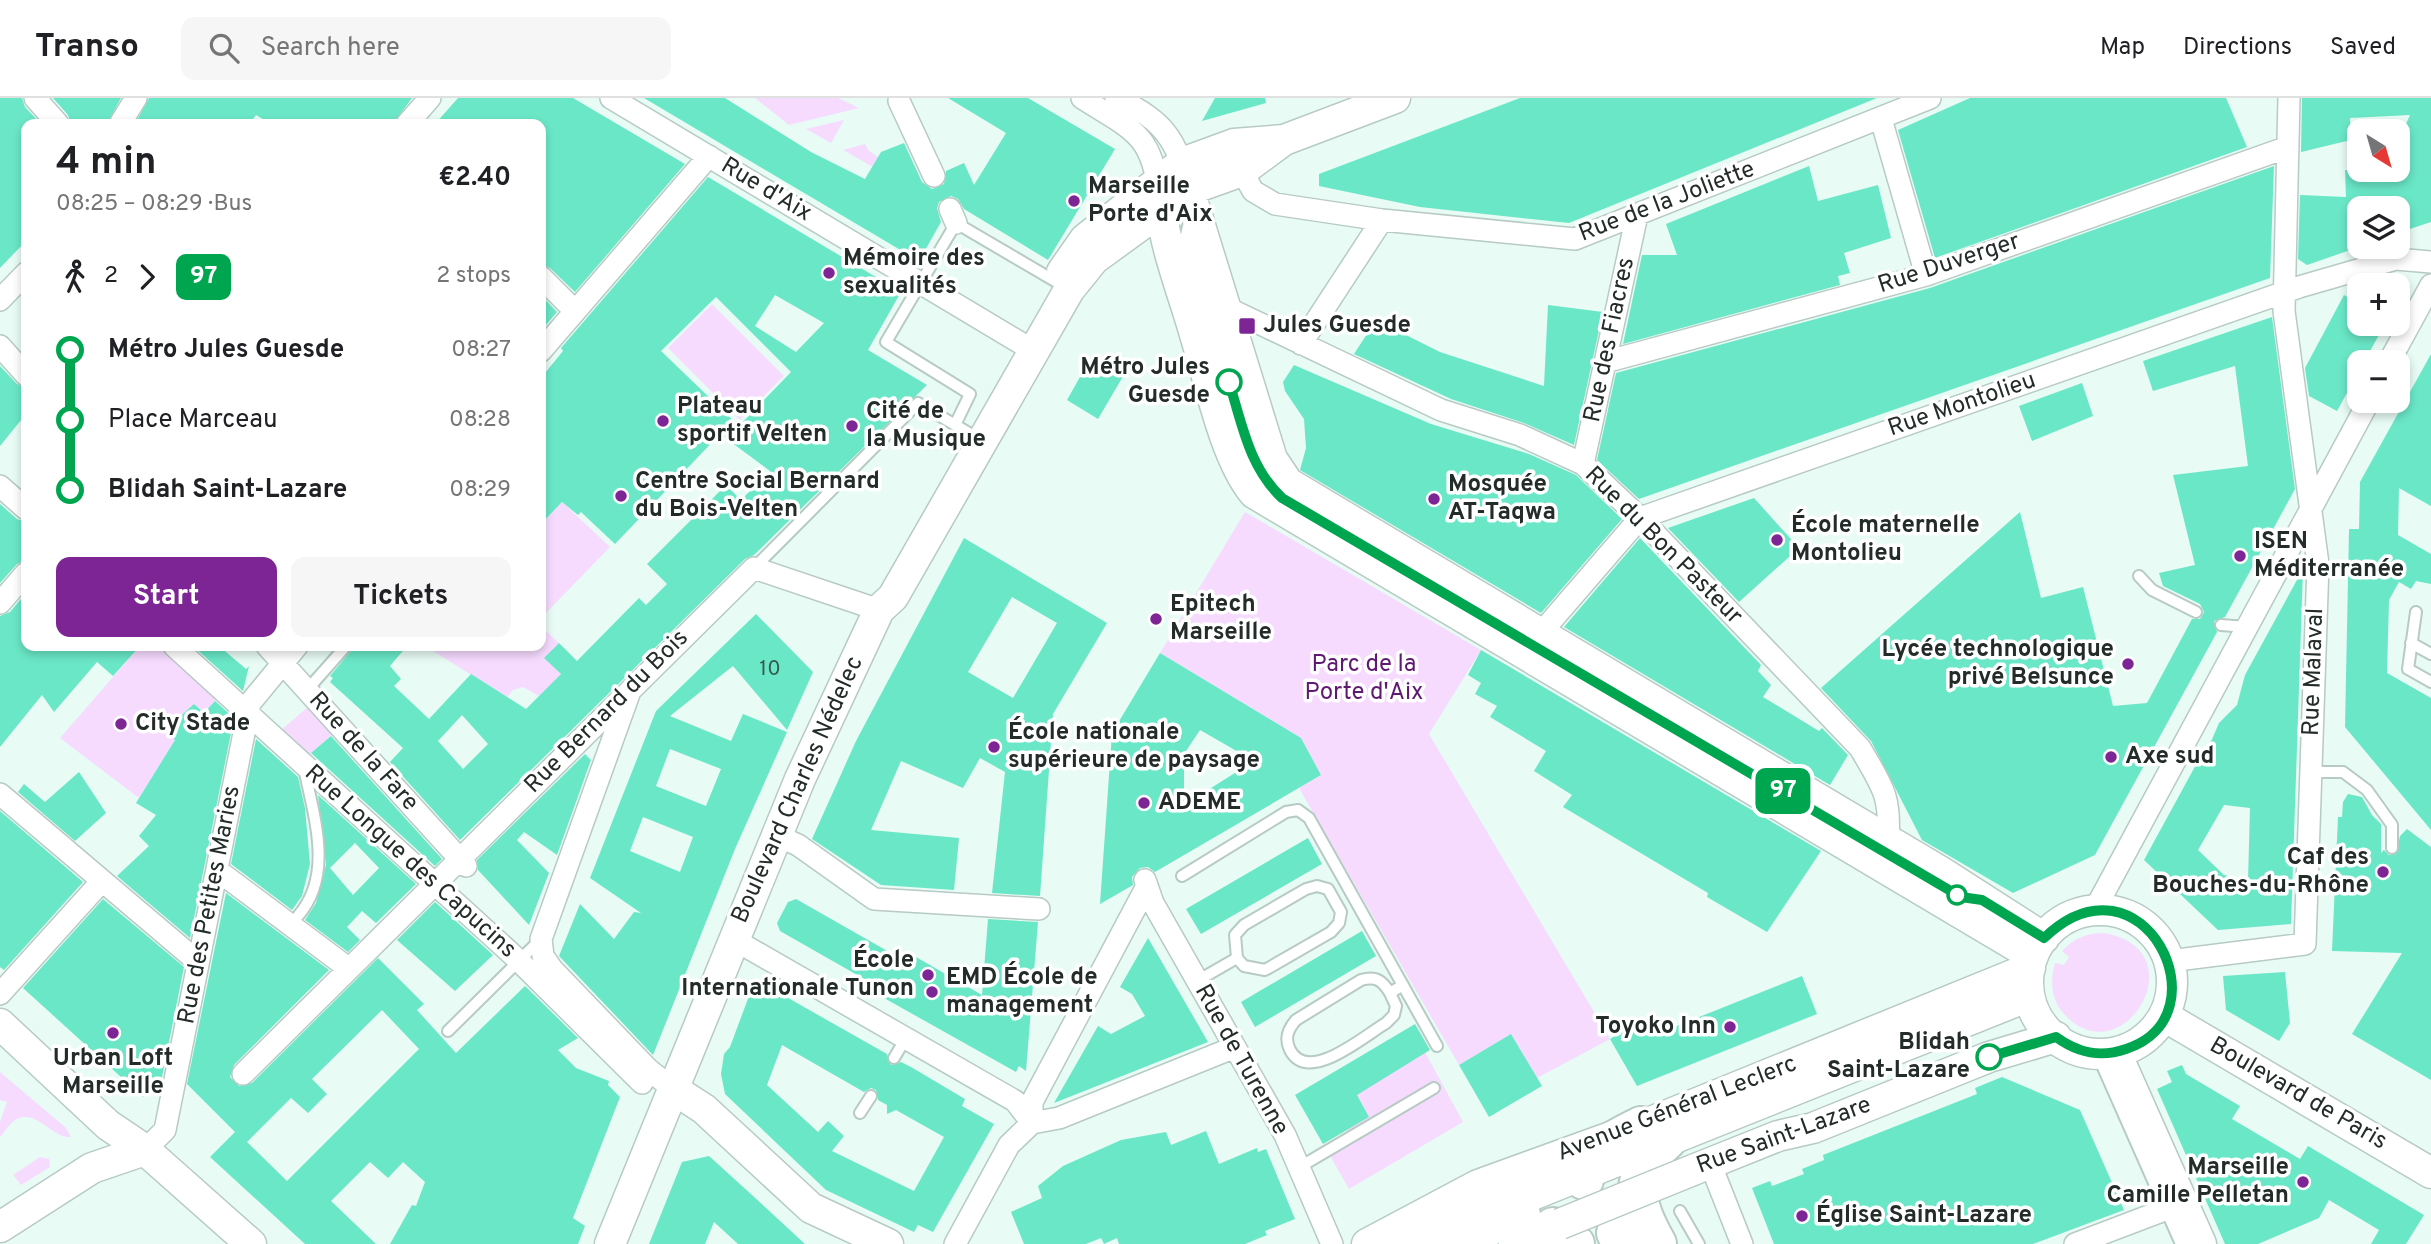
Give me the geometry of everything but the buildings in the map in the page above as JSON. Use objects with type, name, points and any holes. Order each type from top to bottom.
[{"type":"highway","points":[[1591,1166],[1606,1145],[1654,1133],[1636,1197],[1642,1236]]},
{"type":"highway","points":[[1440,1244],[1545,1231]]},
{"type":"street","points":[[35,98],[54,119]]},
{"type":"street","points":[[123,119],[136,98]]},
{"type":"street","points":[[411,119],[430,98]]},
{"type":"street","name":"Rue d'Aix","points":[[611,98],[1027,347]]},
{"type":"street","points":[[1082,98],[1138,137],[1151,151],[1172,259],[1238,470],[1254,493],[1280,496],[1540,634],[1888,841],[1982,900],[2034,965]]},
{"type":"street","points":[[1116,98],[1169,133],[1272,459],[1280,496],[1930,892],[2034,965]]},
{"type":"street","points":[[1188,187],[1242,171],[1284,140],[1395,98]]},
{"type":"street","name":"Rue de la Joliette","points":[[1242,171],[1253,191],[1275,204],[1382,220],[1575,239],[1930,98]]},
{"type":"street","name":"Rue Malaval","points":[[2169,961],[2305,944],[2318,564],[2284,311],[2289,98]]},
{"type":"street","points":[[899,101],[934,176]]},
{"type":"street","points":[[1881,119],[1926,275]]},
{"type":"street","points":[[1188,187],[1234,144],[1284,140]]},
{"type":"street","name":"Rue Duverger","points":[[1605,362],[1926,275],[2288,148]]},
{"type":"street","points":[[546,345],[709,156]]},
{"type":"street","name":"Boulevard Charles Nédelec","points":[[610,1244],[800,779],[878,610],[893,597],[969,433],[1027,347],[1063,286],[1159,194],[1188,187]]},
{"type":"street","name":"Rue des Fiacres","points":[[1583,464],[1637,215]]},
{"type":"street","points":[[1301,344],[1382,220]]},
{"type":"street","name":"Rue Montolieu","points":[[1540,634],[1640,518],[2284,292],[2396,259],[2431,262]]},
{"type":"street","points":[[0,300],[21,278]]},
{"type":"street","points":[[546,282],[575,310]]},
{"type":"street","points":[[2396,350],[2431,285]]},
{"type":"street","name":"Rue du Bon Pasteur","points":[[1223,306],[1441,410],[1520,435],[1583,464],[1640,518],[1860,748],[1886,792],[1890,814],[1888,841]]},
{"type":"street","points":[[0,345],[21,369]]},
{"type":"street","points":[[2094,911],[2363,413]]},
{"type":"street","points":[[0,485],[21,504]]},
{"type":"street","points":[[754,568],[878,610]]},
{"type":"street","name":"Rue Bernard du Bois","points":[[243,1074],[434,884],[463,862],[631,689],[754,568]]},
{"type":"street","points":[[0,603],[21,579]]},
{"type":"street","name":"Rue Longue des Capucins","points":[[179,651],[518,961],[642,1083]]},
{"type":"street","name":"Rue de la Fare","points":[[272,651],[463,862]]},
{"type":"street","name":"Rue des Petites Maries","points":[[145,1150],[165,1130],[250,703],[293,651]]},
{"type":"street","points":[[631,689],[541,939],[543,956],[552,969],[648,1069],[704,1109],[811,1208],[888,1244]]},
{"type":"street","points":[[0,794],[198,962]]},
{"type":"street","points":[[778,836],[798,845],[874,899],[1039,909]]},
{"type":"street","points":[[217,870],[348,968]]},
{"type":"street","points":[[2,988],[101,882]]},
{"type":"street","name":"Rue de Turenne","points":[[1032,1123],[1032,1102],[1146,883],[1153,903],[1285,1135],[1297,1168],[1332,1243]]},
{"type":"street","points":[[2094,911],[2120,913],[2142,923],[2159,940],[2169,961],[2173,980],[2164,1016],[2144,1040],[2107,1053],[2069,1047],[2048,1032],[2036,1016],[2034,965],[2059,924],[2077,914],[2094,911]]},
{"type":"street","points":[[733,939],[1015,1101],[1032,1123]]},
{"type":"street","name":"Avenue Général Leclerc","points":[[1654,1133],[2034,965]]},
{"type":"street","name":"Boulevard de Paris","points":[[2164,1016],[2431,1173]]},
{"type":"street","points":[[0,1024],[108,1125],[145,1150],[251,1244]]},
{"type":"street","name":"Rue Saint-Lazare","points":[[1545,1231],[1778,1136],[1813,1128],[1989,1057],[2056,1037]]},
{"type":"street","points":[[956,1244],[1009,1146],[1032,1123],[1059,1118],[1235,1047]]},
{"type":"street","points":[[2107,1053],[2174,1207],[2201,1244]]},
{"type":"street","points":[[0,1227],[92,1168],[145,1150]]},
{"type":"street","name":"Avenue Général Leclerc","points":[[1367,1244],[1478,1185],[1591,1166]]},
{"type":"street","name":"Avenue Général Leclerc","points":[[1410,1244],[1591,1166]]},
{"type":"street","points":[[1702,1166],[1742,1244]]},
{"type":"street","points":[[2075,1244],[2174,1207]]},
{"type":"lane","points":[[1188,187],[1185,239],[1254,464],[1264,481],[1280,496],[1697,741]]},
{"type":"lane","points":[[969,433],[970,394],[886,342],[953,216],[1063,286]]},
{"type":"lane","name":"Rue Bernard du Bois","points":[[754,568],[918,403],[969,433]]},
{"type":"lane","points":[[2139,576],[2152,590],[2196,612]]},
{"type":"lane","points":[[2416,612],[2407,668],[2431,682]]},
{"type":"lane","points":[[2221,625],[2247,626]]},
{"type":"lane","points":[[2410,643],[2431,654]]},
{"type":"lane","points":[[307,690],[342,651]]},
{"type":"lane","points":[[1708,748],[1961,897],[1982,900]]},
{"type":"lane","points":[[298,916],[312,900],[320,842],[304,765]]},
{"type":"lane","points":[[2310,772],[2343,772],[2367,790],[2392,825],[2392,848]]},
{"type":"lane","points":[[1182,876],[1286,812],[1298,810],[1309,818],[1437,1046]]},
{"type":"lane","points":[[1317,886],[1328,889],[1341,912],[1339,923],[1331,932],[1265,970],[1244,966],[1237,958],[1235,935],[1254,919],[1306,889],[1317,886]]},
{"type":"lane","points":[[1335,901],[1352,892]]},
{"type":"lane","points":[[448,1031],[541,939]]},
{"type":"lane","points":[[1197,981],[1237,958]]},
{"type":"lane","points":[[1372,977],[1383,982],[1390,993],[1396,1006],[1394,1014],[1386,1023],[1323,1061],[1311,1064],[1298,1060],[1290,1050],[1287,1039],[1289,1028],[1296,1020],[1361,980],[1372,977]]},
{"type":"lane","points":[[1390,993],[1403,985]]},
{"type":"lane","points":[[894,1058],[906,1038]]},
{"type":"lane","points":[[1297,1168],[1434,1088]]},
{"type":"lane","points":[[860,1113],[871,1096]]},
{"type":"lane","points":[[2174,1207],[2181,1244]]},
{"type":"lane","points":[[1680,1211],[1699,1244]]},
{"type":"green space","points":[[755,98],[838,98],[859,108],[789,125]]},
{"type":"green space","points":[[844,120],[831,143],[806,129]]},
{"type":"green space","points":[[865,144],[869,151],[878,157],[873,167],[843,150]]},
{"type":"green space","points":[[712,304],[784,376],[740,420],[668,348]]},
{"type":"green space","points":[[562,502],[610,547],[546,613],[546,519]]},
{"type":"green space","name":"Parc de la Porte d'Aix","points":[[1245,512],[1481,650],[1429,734],[1610,1039],[1537,1078],[1511,1034],[1459,1065],[1299,788],[1321,775],[1301,738],[1160,653]]},
{"type":"green space","points":[[546,631],[559,643],[545,658],[561,674],[539,696],[523,687],[513,690],[507,697],[433,651],[546,651]]},
{"type":"green space","name":"City Stade","points":[[136,651],[166,651],[218,698],[204,713],[194,704],[165,730],[175,740],[139,798],[60,738]]},
{"type":"green space","points":[[309,706],[334,733],[307,757],[280,731]]},
{"type":"green space","points":[[2104,933],[2132,944],[2146,962],[2149,983],[2142,1004],[2127,1021],[2108,1031],[2086,1030],[2064,1014],[2056,1003],[2052,983],[2053,970],[2055,963],[2064,965],[2069,957],[2062,951],[2071,943],[2086,935]]},
{"type":"green space","points":[[1425,1052],[1463,1122],[1349,1189],[1324,1145],[1348,1132],[1343,1122],[1365,1109],[1356,1093]]},
{"type":"green space","points":[[0,1072],[66,1128],[71,1137],[57,1133],[30,1117],[23,1117],[15,1120],[0,1137],[0,1122],[7,1102],[0,1100]]},
{"type":"green space","points":[[40,1157],[49,1159],[50,1167],[21,1185],[13,1175]]},
{"type":"bus line","name":"97","points":[[1229,382],[1254,464],[1264,481],[1282,498],[1378,556],[1961,897],[1982,900],[2044,938],[2059,924],[2077,914],[2094,911],[2120,913],[2142,923],[2159,940],[2169,961],[2173,980],[2171,998],[2156,1029],[2144,1040],[2116,1053],[2097,1054],[2069,1047],[2056,1037],[1989,1057]]},
{"type":"place","name":"Marseille Porte d'Aix","points":[[1074,201]]},
{"type":"place","name":"Mémoire des sexualités","points":[[829,273]]},
{"type":"place","name":"Jules Guesde","points":[[1247,326]]},
{"type":"place","name":"Métro Jules Guesde","points":[[1229,382]]},
{"type":"place","name":"Plateau sportif Velten","points":[[663,421]]},
{"type":"place","name":"Cité de la Musique","points":[[852,426]]},
{"type":"place","name":"Centre Social Bernard du Bois-Velten","points":[[621,496]]},
{"type":"place","name":"Mosquée AT-Taqwa","points":[[1434,499]]},
{"type":"place","name":"École maternelle Montolieu","points":[[1777,540]]},
{"type":"place","name":"ISEN Méditerranée","points":[[2240,556]]},
{"type":"place","name":"Epitech Marseille","points":[[1156,619]]},
{"type":"place","name":"Lycée technologique privé Belsunce","points":[[2128,664]]},
{"type":"place","name":"City Stade","points":[[121,724]]},
{"type":"place","name":"École nationale supérieure de paysage","points":[[994,747]]},
{"type":"place","name":"Axe sud","points":[[2111,757]]},
{"type":"place","name":"ADEME","points":[[1144,803]]},
{"type":"place","name":"Caf des Bouches-du-Rhône","points":[[2383,872]]},
{"type":"place","name":"École Internationale Tunon","points":[[928,975]]},
{"type":"place","name":"EMD École de management","points":[[932,992]]},
{"type":"place","name":"Toyoko Inn","points":[[1730,1027]]},
{"type":"place","name":"Urban Loft Marseille","points":[[113,1033]]},
{"type":"place","name":"Blidah Saint-Lazare","points":[[1989,1057]]},
{"type":"place","name":"Marseille Camille Pelletan","points":[[2303,1182]]},
{"type":"place","name":"Église Saint-Lazare","points":[[1802,1216]]}]
